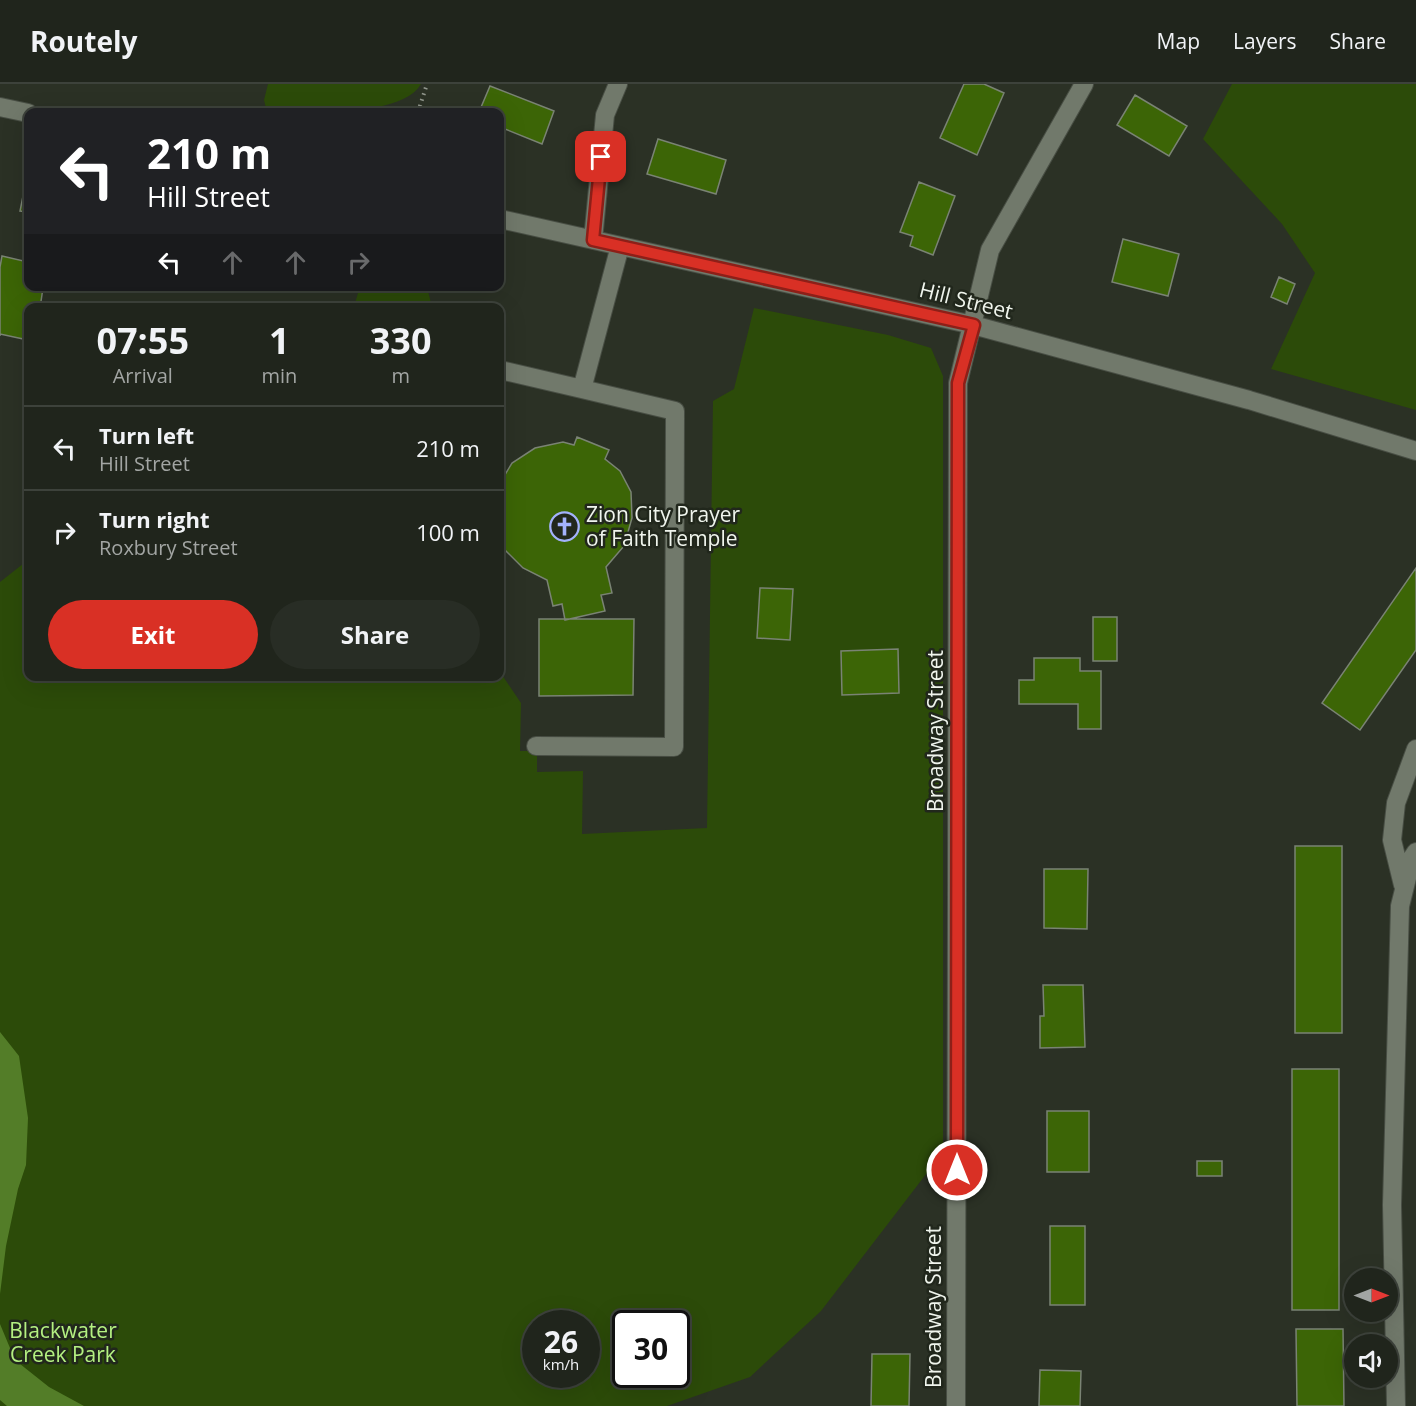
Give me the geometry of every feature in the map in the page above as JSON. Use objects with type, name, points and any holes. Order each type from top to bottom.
[{"type":"street","points":[[593,240],[605,115],[618,84]]},
{"type":"street","name":"Broadway Street","points":[[956,1406],[958,383],[974,325],[990,250],[1084,84]]},
{"type":"street","points":[[0,107],[24,112]]},
{"type":"street","name":"Hill Street","points":[[504,220],[974,325],[1248,400],[1416,451]]},
{"type":"street","points":[[582,389],[620,246]]},
{"type":"street","points":[[504,371],[675,411],[674,747],[536,746]]},
{"type":"street","points":[[1404,889],[1392,840],[1396,803],[1416,749]]},
{"type":"street","points":[[1396,1406],[1392,1205],[1400,906],[1412,858],[1416,852]]},
{"type":"path","points":[[419,108],[427,84]]},
{"type":"green space","points":[[268,84],[421,84],[410,95],[394,103],[373,108],[266,108],[264,100]]},
{"type":"green space","points":[[1232,84],[1416,84],[1416,410],[1271,369],[1315,273],[1282,224],[1203,139]]},
{"type":"green space","points":[[359,291],[428,291],[431,303],[355,303]]},
{"type":"green space","name":"Blackwater Creek Park","points":[[754,308],[888,335],[931,348],[943,376],[943,1152],[821,1311],[750,1377],[667,1406],[0,1406],[0,582],[24,563],[24,681],[504,681],[504,678],[521,703],[520,751],[537,751],[537,772],[583,771],[582,834],[707,828],[713,401],[734,389]]},
{"type":"shaded area","points":[[0,1032],[19,1056],[28,1118],[26,1165],[18,1189],[6,1246],[0,1294]]},
{"type":"shaded area","points":[[0,1324],[15,1360],[49,1387],[84,1406],[7,1406],[0,1400]]},
{"type":"building","points":[[964,84],[984,84],[1004,93],[977,155],[940,138]]},
{"type":"building","points":[[490,86],[554,111],[542,144],[504,129],[504,108],[481,108]]},
{"type":"building","points":[[1135,95],[1187,126],[1169,156],[1117,125]]},
{"type":"building","points":[[658,139],[726,160],[716,194],[647,174]]},
{"type":"building","points":[[919,182],[955,196],[933,255],[910,246],[913,236],[900,232]]},
{"type":"building","points":[[24,191],[24,212],[20,211]]},
{"type":"building","points":[[1123,239],[1179,254],[1168,296],[1112,282]]},
{"type":"building","points":[[2,256],[24,261],[24,291],[43,291],[41,303],[24,303],[24,339],[0,334]]},
{"type":"building","points":[[1279,277],[1295,284],[1287,304],[1271,297]]},
{"type":"building","name":"Zion City Prayer of Faith Temple","points":[[577,437],[609,450],[605,459],[620,471],[631,492],[632,518],[624,546],[606,567],[612,593],[601,595],[605,611],[565,620],[562,604],[553,606],[547,580],[523,568],[504,549],[504,476],[512,463],[535,448],[563,442],[574,445]]},
{"type":"building","points":[[1416,568],[1416,650],[1360,730],[1322,703]]},
{"type":"building","points":[[760,588],[793,589],[790,640],[757,638]]},
{"type":"building","points":[[1093,617],[1117,617],[1117,661],[1093,661]]},
{"type":"building","points":[[539,619],[634,619],[633,695],[539,696]]},
{"type":"building","points":[[898,649],[899,693],[842,695],[841,651]]},
{"type":"building","points":[[1034,658],[1080,658],[1080,671],[1101,671],[1101,729],[1078,729],[1078,704],[1019,704],[1019,680],[1034,680]]},
{"type":"building","points":[[1295,846],[1342,846],[1342,1033],[1295,1033]]},
{"type":"building","points":[[1044,869],[1088,869],[1087,929],[1044,928]]},
{"type":"building","points":[[1043,985],[1083,985],[1085,1047],[1040,1048],[1040,1016],[1044,1016]]},
{"type":"building","points":[[1292,1069],[1339,1069],[1339,1310],[1292,1310]]},
{"type":"building","points":[[1047,1111],[1089,1111],[1089,1172],[1047,1172]]},
{"type":"building","points":[[1197,1161],[1222,1161],[1222,1176],[1197,1176]]},
{"type":"building","points":[[1050,1226],[1085,1226],[1085,1305],[1050,1305]]},
{"type":"building","points":[[1296,1329],[1343,1329],[1344,1406],[1297,1406]]},
{"type":"building","points":[[872,1354],[910,1354],[909,1406],[871,1406]]},
{"type":"building","points":[[1040,1370],[1081,1371],[1080,1406],[1039,1406]]},
{"type":"place","name":"Zion City Prayer of Faith Temple","points":[[565,527]]},
{"type":"route","points":[[601,157],[593,240],[974,325],[958,383],[957,1170]]}]
